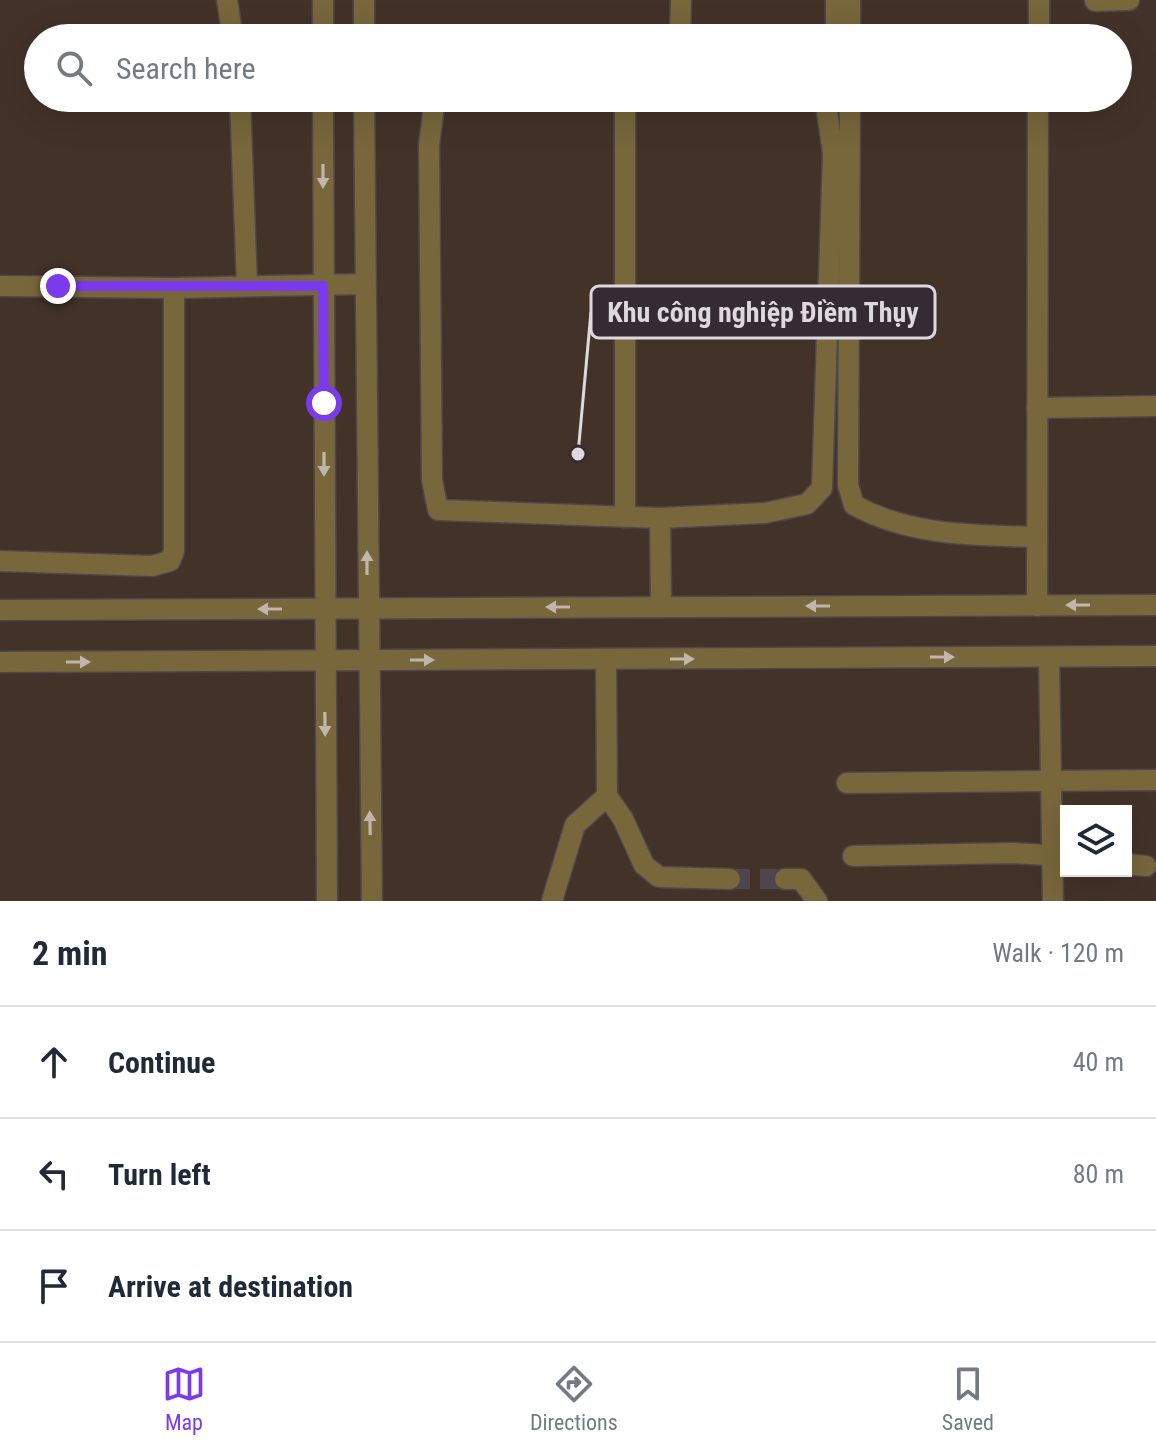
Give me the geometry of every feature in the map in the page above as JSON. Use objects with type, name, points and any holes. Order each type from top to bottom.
[{"type":"street","points":[[227,0],[231,24]]},
{"type":"street","points":[[323,0],[323,24]]},
{"type":"street","points":[[364,0],[364,24]]},
{"type":"street","points":[[680,24],[681,0]]},
{"type":"street","points":[[836,0],[836,24]]},
{"type":"street","points":[[850,0],[850,24]]},
{"type":"street","points":[[1039,0],[1039,24]]},
{"type":"street","points":[[1095,1],[1129,0]]},
{"type":"street","points":[[241,112],[247,286]]},
{"type":"street","points":[[323,112],[327,901]]},
{"type":"street","points":[[364,112],[367,660],[372,901]]},
{"type":"street","points":[[434,112],[429,177],[432,480],[438,510],[660,518],[779,510],[807,504],[822,488],[833,153],[827,112]]},
{"type":"street","points":[[625,112],[625,517]]},
{"type":"street","points":[[850,112],[848,485],[854,505],[882,521],[953,535],[1037,537]]},
{"type":"street","points":[[1037,606],[1038,112]]},
{"type":"street","points":[[0,286],[174,288],[365,284]]},
{"type":"street","points":[[0,561],[152,566],[170,561],[174,551],[174,288]]},
{"type":"street","points":[[1037,408],[1156,406]]},
{"type":"street","points":[[660,518],[661,607]]},
{"type":"street","points":[[0,610],[1156,605]]},
{"type":"street","points":[[0,662],[1156,656]]},
{"type":"street","points":[[1049,657],[1052,780],[1060,856],[1053,901]]},
{"type":"street","points":[[606,659],[607,796],[623,819],[644,865],[659,877],[730,879]]},
{"type":"street","points":[[847,783],[1156,780]]},
{"type":"street","points":[[552,901],[575,825],[607,796]]},
{"type":"street","points":[[853,856],[1060,856]]},
{"type":"street","points":[[785,879],[801,879],[817,901]]},
{"type":"shaded area","points":[[0,0],[1156,0],[1156,901],[0,901]]},
{"type":"tunnel","points":[[730,879],[785,879]]},
{"type":"place","name":"Khu công nghiệp Điềm Thụy","points":[[578,454]]},
{"type":"route","points":[[58,286],[323,286],[324,403]]}]
